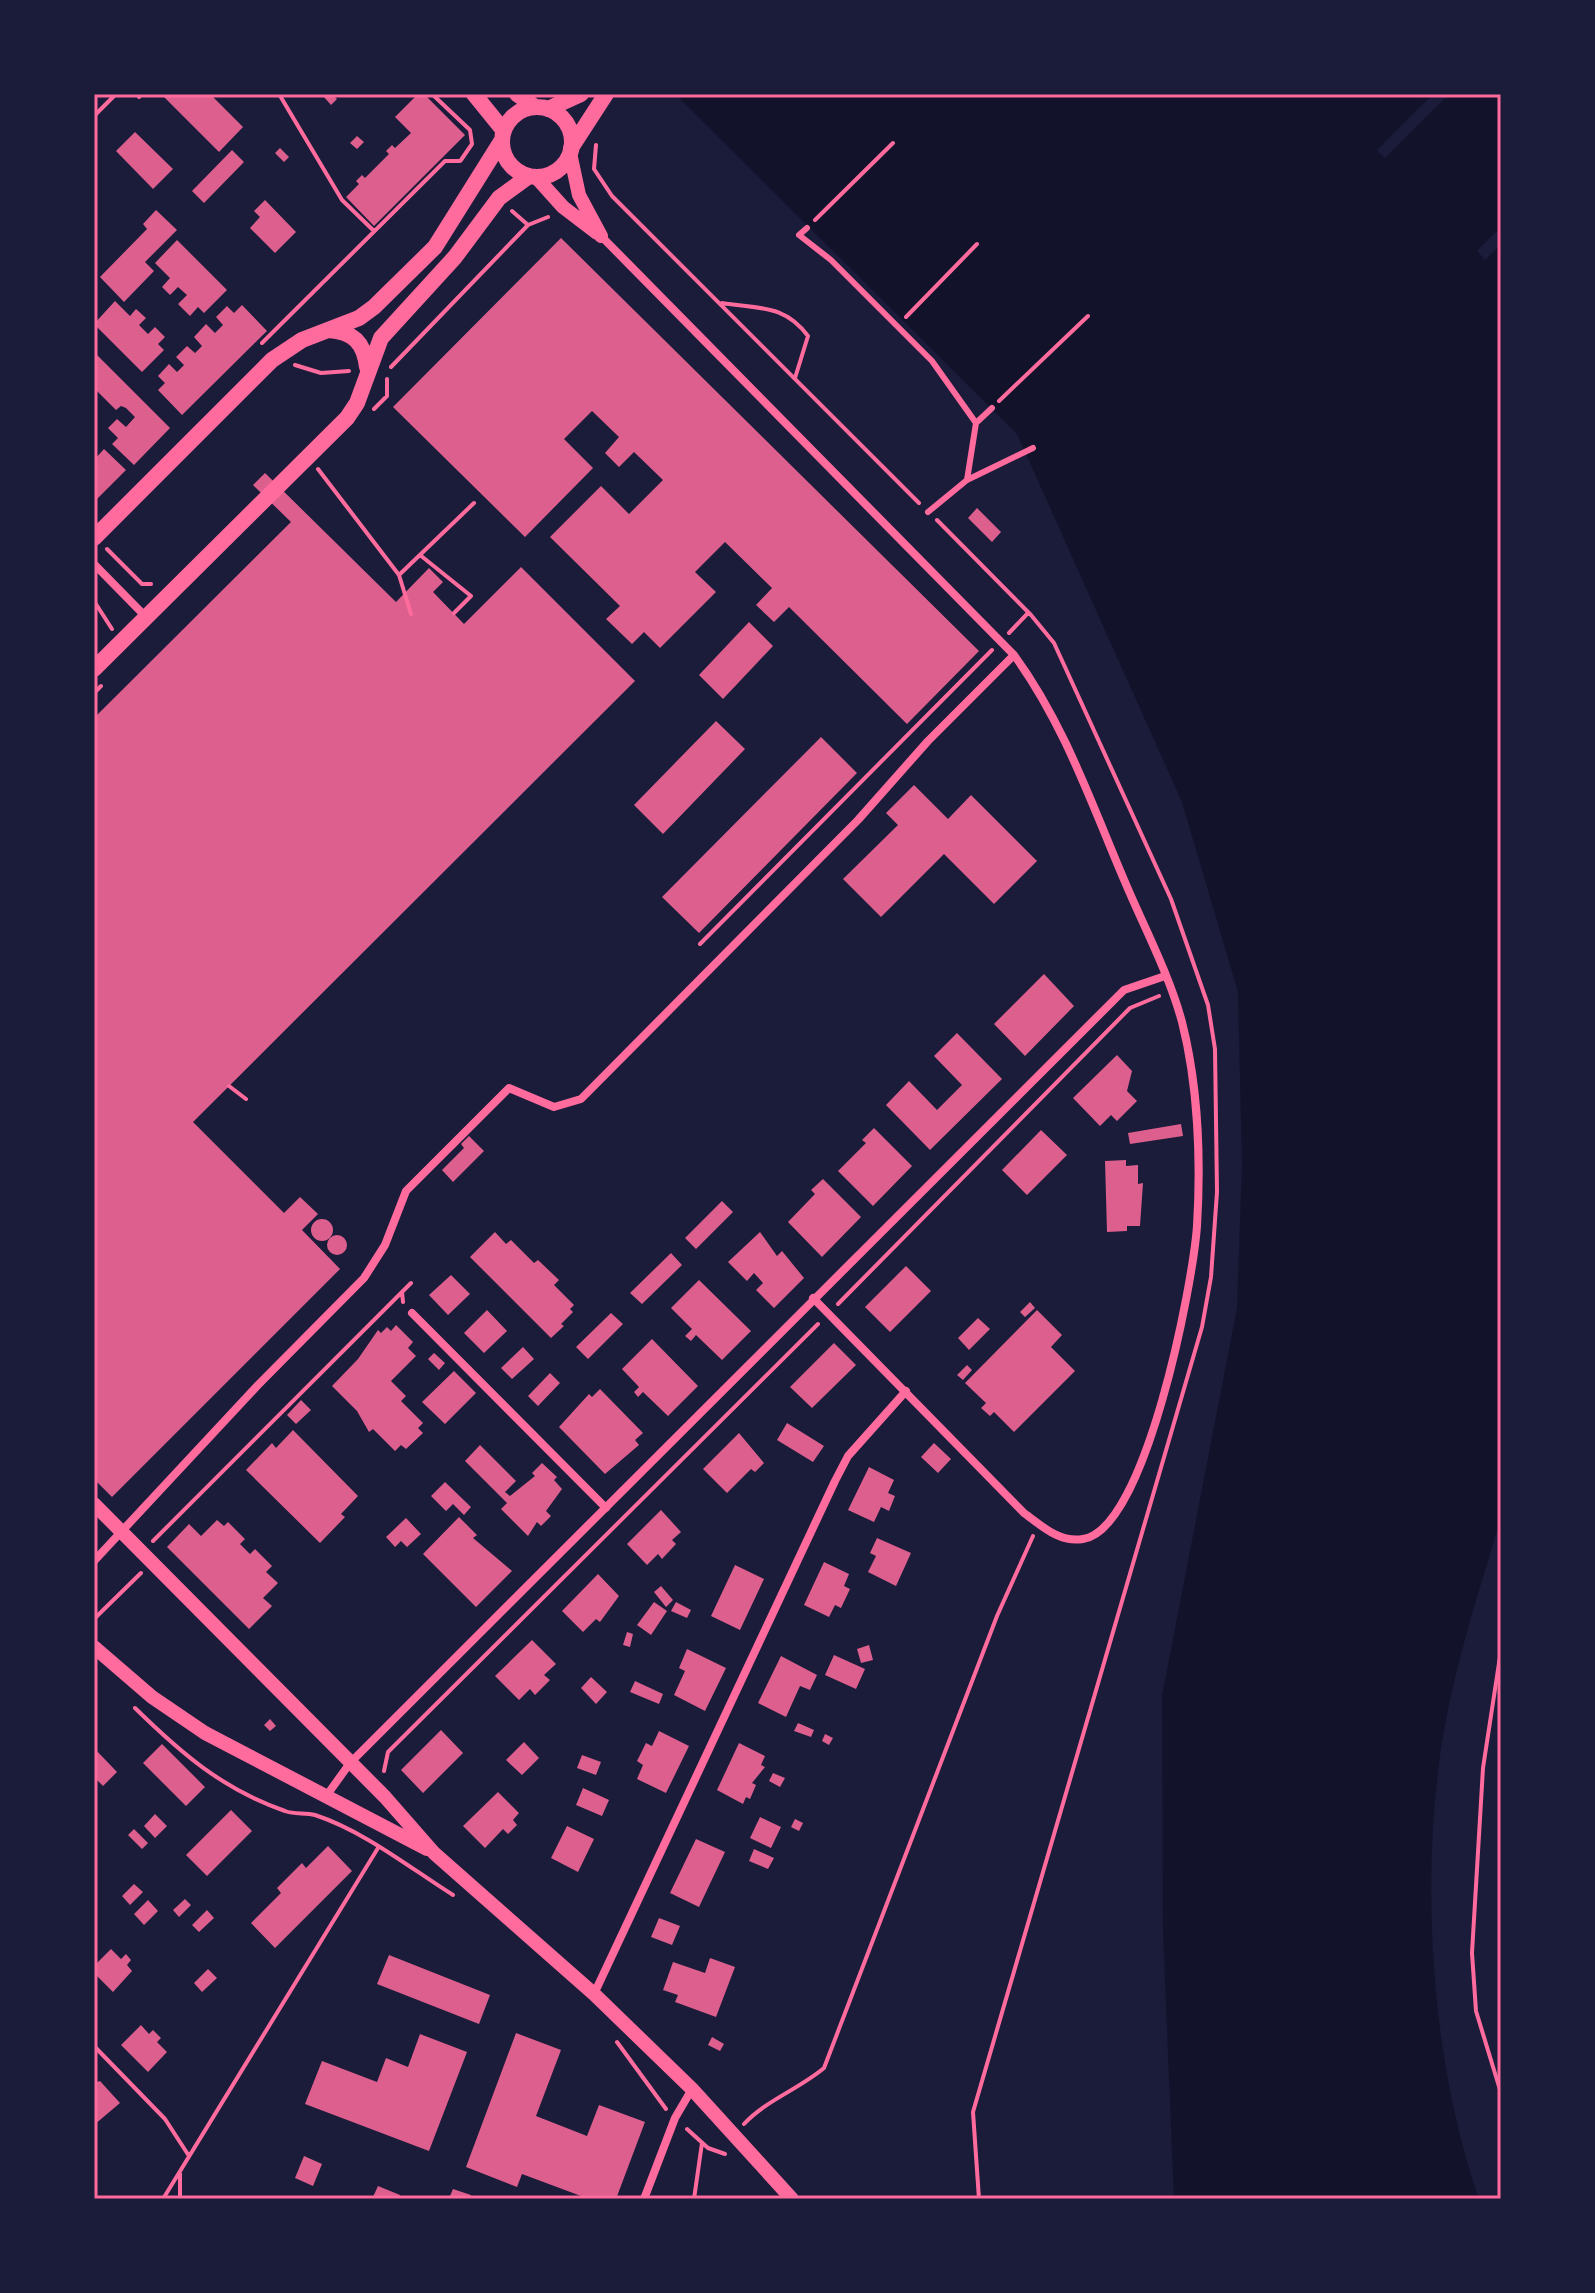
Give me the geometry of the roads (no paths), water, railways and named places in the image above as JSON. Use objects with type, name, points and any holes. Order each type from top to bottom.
[{"type":"main road","points":[[474,94],[503,135],[507,160],[516,170],[532,177]]},
{"type":"main road","points":[[517,94],[568,125],[571,151]]},
{"type":"main road","points":[[94,538],[279,354],[327,329],[359,318],[425,258],[445,233],[517,114],[581,94]]},
{"type":"main road","points":[[94,669],[347,418],[363,388],[381,338],[455,257],[499,198],[532,177],[555,173],[606,94]]},
{"type":"main road","points":[[327,329],[347,332],[358,340],[365,352],[368,368]]},
{"type":"street","points":[[571,151],[579,195],[601,236]]},
{"type":"street","points":[[532,177],[563,207],[601,236],[1002,640],[1041,691],[1171,991],[1192,1073],[1197,1210],[1190,1277],[1141,1468],[1125,1503],[1108,1524],[1086,1539],[1065,1539],[1040,1525],[813,1298]]},
{"type":"street","points":[[94,564],[146,617]]},
{"type":"street","points":[[94,1561],[364,1278],[385,1245],[406,1191],[485,1109],[509,1088],[554,1107],[581,1099],[696,985],[1014,655]]},
{"type":"street","points":[[327,1795],[350,1763],[1124,990],[1165,976]]},
{"type":"street","points":[[412,1313],[606,1508]]},
{"type":"street","points":[[594,1994],[835,1481],[848,1456],[906,1391]]},
{"type":"street","points":[[94,1504],[385,1797],[434,1853],[594,1994],[692,2089],[792,2199]]},
{"type":"street","points":[[94,1647],[179,1716],[434,1853]]},
{"type":"street","points":[[644,2199],[675,2118],[692,2089]]},
{"type":"lane","points":[[807,228],[799,235],[900,324],[932,361],[976,423]]},
{"type":"lane","points":[[967,480],[976,423],[992,408]]},
{"type":"lane","points":[[928,512],[967,480],[1033,448]]}]
